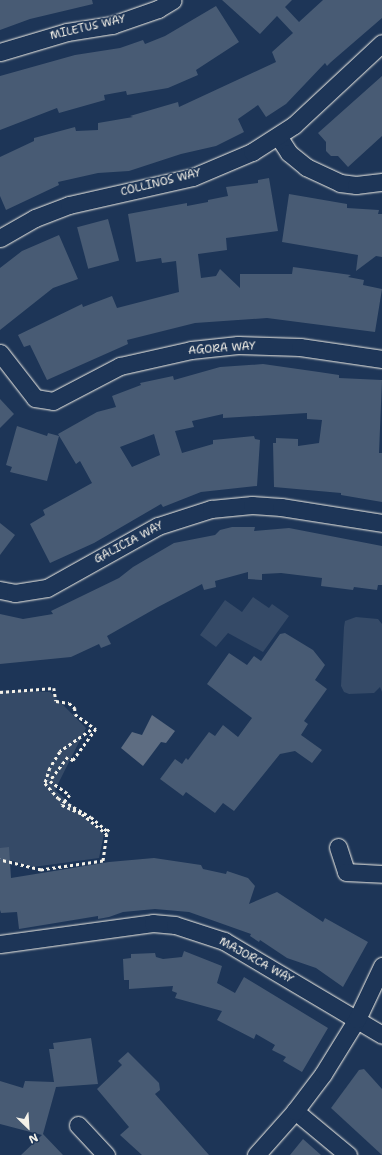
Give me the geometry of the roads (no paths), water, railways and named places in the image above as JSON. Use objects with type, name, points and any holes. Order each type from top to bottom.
[{"type":"street","name":"MILETUS WAY","points":[[0,52],[67,32],[112,25],[158,9],[173,0]]},
{"type":"street","name":"COLLINOS WAY","points":[[0,238],[35,218],[69,205],[193,177],[252,152],[278,136],[382,43]]},
{"type":"street","points":[[278,136],[289,153],[306,167],[340,182],[356,185],[382,182]]},
{"type":"street","name":"AGORA WAY","points":[[0,353],[35,398],[53,402],[69,391],[120,366],[199,349],[238,345],[300,347],[382,359]]},
{"type":"street","name":"GALICIA WAY","points":[[0,590],[15,593],[47,588],[158,526],[211,509],[252,505],[281,507],[382,523]]},
{"type":"street","points":[[338,847],[346,872],[382,874]]},
{"type":"street","name":"MAJORCA WAY","points":[[0,944],[153,923],[175,924],[224,941],[382,1035]]},
{"type":"street","points":[[256,1155],[295,1111],[357,1019],[382,966]]},
{"type":"street","points":[[295,1111],[348,1155]]},
{"type":"street","points":[[78,1125],[106,1155]]}]
